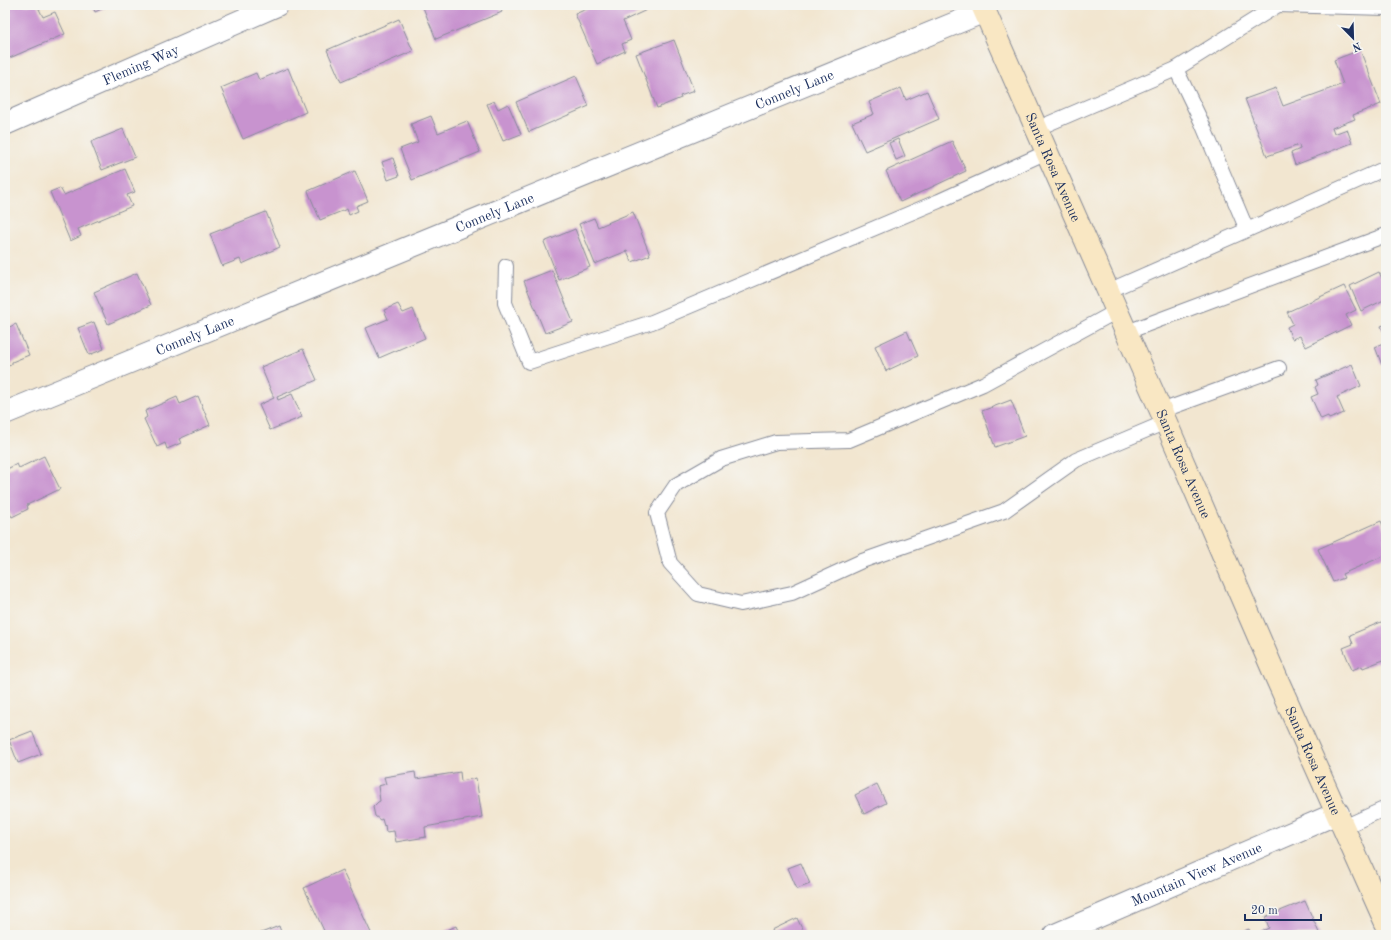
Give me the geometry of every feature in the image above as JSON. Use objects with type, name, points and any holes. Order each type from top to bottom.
[{"type":"main road","name":"Santa Rosa Avenue","points":[[983,8],[1386,923]]},
{"type":"street","name":"Fleming Way","points":[[5,124],[277,5]]},
{"type":"street","name":"Connely Lane","points":[[5,413],[983,8]]},
{"type":"street","name":"Mountain View Avenue","points":[[1061,934],[1341,820]]},
{"type":"lane","points":[[1036,129],[1176,69],[1278,5],[1386,8]]},
{"type":"lane","points":[[1176,69],[1201,121],[1247,230]]},
{"type":"lane","points":[[506,266],[505,303],[529,362],[652,322],[939,201],[1047,152]]},
{"type":"lane","points":[[1108,291],[1386,168]]},
{"type":"lane","points":[[1127,332],[1386,235]]},
{"type":"lane","points":[[1117,311],[983,384],[849,440],[776,442],[721,459],[676,485],[657,513],[670,563],[698,594],[740,604],[792,593],[862,561],[1004,511],[1076,460],[1164,417],[1278,368]]},
{"type":"lane","points":[[1341,820],[1386,808]]},
{"type":"building","points":[[5,5],[37,5],[43,17],[55,12],[65,34],[5,60]]},
{"type":"building","points":[[92,5],[105,5],[106,7],[95,12]]},
{"type":"building","points":[[422,5],[499,5],[502,12],[436,39]]},
{"type":"building","points":[[596,5],[655,6],[623,21],[631,40],[622,44],[625,51],[597,64],[575,14]]},
{"type":"building","points":[[399,19],[413,51],[341,82],[327,50]]},
{"type":"building","points":[[674,40],[694,91],[680,96],[681,98],[657,108],[636,54]]},
{"type":"building","points":[[1360,50],[1381,104],[1353,115],[1355,119],[1332,128],[1334,134],[1347,129],[1352,143],[1295,165],[1291,153],[1300,149],[1299,145],[1267,156],[1245,99],[1276,88],[1283,106],[1343,84],[1334,60]]},
{"type":"building","points":[[288,68],[306,112],[243,139],[221,88],[256,73],[259,80]]},
{"type":"building","points":[[576,76],[589,106],[529,132],[516,102]]},
{"type":"building","points":[[901,88],[906,100],[927,91],[939,119],[865,151],[852,123],[874,114],[869,102]]},
{"type":"building","points":[[494,101],[498,109],[508,104],[521,134],[503,141],[487,104]]},
{"type":"building","points":[[431,116],[438,133],[467,121],[480,152],[412,180],[400,149],[418,142],[411,124]]},
{"type":"building","points":[[123,129],[135,157],[102,170],[91,142]]},
{"type":"building","points":[[898,139],[905,156],[896,160],[889,143]]},
{"type":"building","points":[[952,141],[966,171],[900,202],[886,171]]},
{"type":"building","points":[[393,158],[399,176],[388,180],[382,162]]},
{"type":"building","points":[[125,169],[135,192],[127,195],[132,206],[78,229],[81,236],[70,241],[50,192],[60,188],[64,195]]},
{"type":"building","points":[[355,171],[368,201],[356,206],[358,211],[349,215],[347,209],[320,220],[308,191]]},
{"type":"building","points":[[266,212],[280,247],[242,264],[240,259],[222,266],[210,234]]},
{"type":"building","points":[[633,212],[650,255],[632,262],[627,251],[595,264],[579,224],[594,218],[598,227]]},
{"type":"building","points":[[575,229],[590,267],[559,280],[544,242]]},
{"type":"building","points":[[552,270],[573,322],[545,333],[524,281]]},
{"type":"building","points":[[1379,272],[1386,287],[1386,299],[1361,311],[1350,286]]},
{"type":"building","points":[[137,273],[151,305],[108,324],[94,292]]},
{"type":"building","points":[[1344,286],[1356,310],[1346,315],[1351,325],[1306,347],[1300,336],[1292,339],[1287,327],[1293,324],[1287,312]]},
{"type":"building","points":[[398,304],[403,313],[413,309],[425,338],[379,358],[366,328],[388,319],[384,310]]},
{"type":"building","points":[[94,322],[104,349],[89,355],[78,328]]},
{"type":"building","points":[[16,324],[29,355],[12,362],[12,364],[5,368],[5,329]]},
{"type":"building","points":[[1386,324],[1386,337],[1381,326]]},
{"type":"building","points":[[907,331],[918,356],[886,371],[875,346]]},
{"type":"building","points":[[1386,342],[1386,364],[1382,365],[1375,347]]},
{"type":"building","points":[[303,349],[317,380],[277,397],[278,400],[292,394],[302,417],[270,430],[259,405],[274,398],[261,367]]},
{"type":"building","points":[[1352,364],[1361,386],[1337,397],[1344,413],[1329,419],[1328,416],[1321,419],[1311,397],[1318,394],[1315,387],[1318,385],[1316,380]]},
{"type":"building","points":[[198,396],[210,425],[179,439],[181,443],[167,449],[165,443],[157,447],[144,419],[147,417],[145,411],[177,397],[180,404]]},
{"type":"building","points":[[1011,400],[1025,436],[995,447],[982,411]]},
{"type":"building","points":[[44,456],[60,489],[27,505],[28,509],[12,517],[9,512],[5,514],[5,470],[17,464],[19,468]]},
{"type":"building","points":[[1381,521],[1386,533],[1386,539],[1384,540],[1386,545],[1386,555],[1342,574],[1344,578],[1333,582],[1318,549]]},
{"type":"building","points":[[1386,620],[1386,659],[1363,668],[1362,666],[1352,670],[1343,648],[1353,644],[1350,635]]},
{"type":"building","points":[[32,731],[41,754],[18,763],[9,740]]},
{"type":"building","points":[[415,772],[416,779],[460,772],[461,781],[476,778],[482,817],[425,827],[426,837],[396,842],[394,831],[386,832],[382,819],[380,820],[375,816],[373,807],[380,801],[378,786],[386,784],[384,777]]},
{"type":"building","points":[[877,784],[886,803],[864,814],[855,795]]},
{"type":"building","points":[[801,863],[810,884],[797,889],[788,868]]},
{"type":"building","points":[[342,870],[372,935],[326,935],[304,888]]},
{"type":"building","points":[[1305,901],[1320,935],[1252,935],[1269,928],[1265,917]]},
{"type":"building","points":[[797,918],[805,935],[774,935],[772,930]]},
{"type":"building","points":[[279,926],[282,935],[256,935]]},
{"type":"building","points":[[456,926],[460,935],[442,935],[441,933]]},
{"type":"building","points":[[1249,929],[1251,935],[1234,935]]}]
